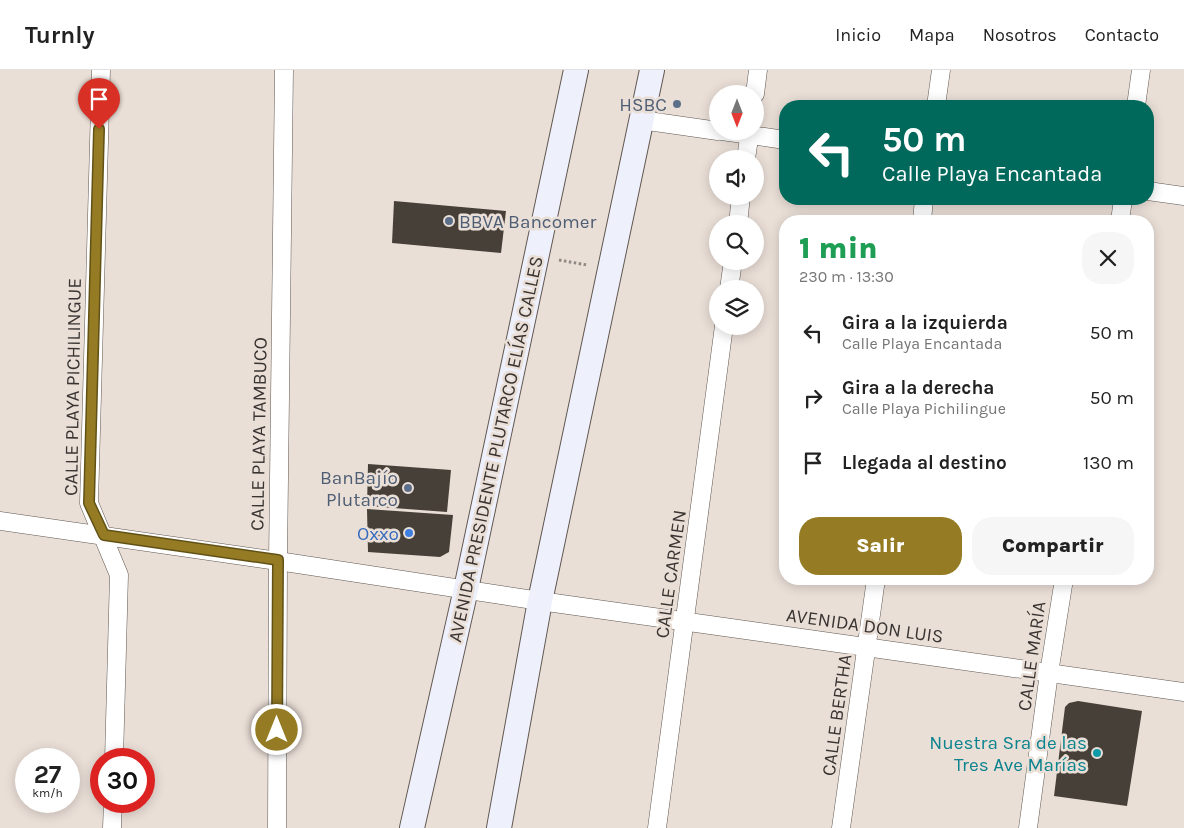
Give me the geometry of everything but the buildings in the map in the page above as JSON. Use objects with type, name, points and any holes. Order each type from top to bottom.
[{"type":"main road","name":"AVENIDA PRESIDENTE PLUTARCO ELÍAS CALLES","points":[[412,828],[466,589],[576,70]]},
{"type":"main road","points":[[499,828],[540,601],[652,70]]},
{"type":"street","name":"CALLE PLAYA PICHILINGUE","points":[[101,70],[89,503],[104,535],[119,575],[114,748]]},
{"type":"street","name":"CALLE PLAYA TAMBUCO","points":[[277,828],[284,70]]},
{"type":"street","points":[[756,85],[758,70]]},
{"type":"street","points":[[937,100],[941,70]]},
{"type":"street","points":[[1137,100],[1141,70]]},
{"type":"street","points":[[641,120],[709,130]]},
{"type":"street","points":[[764,136],[779,139]]},
{"type":"street","points":[[1154,192],[1184,196]]},
{"type":"street","name":"CALLE CARMEN","points":[[657,828],[723,335]]},
{"type":"street","name":"AVENIDA DON LUIS","points":[[0,521],[278,560],[685,622],[868,646],[1184,692]]},
{"type":"street","name":"CALLE BERTHA","points":[[841,828],[875,585]]},
{"type":"street","name":"CALLE MARÍA","points":[[1028,828],[1063,585]]},
{"type":"street","points":[[112,828],[113,813]]},
{"type":"path","points":[[536,256],[610,270]]},
{"type":"place","name":"HSBC","points":[[677,104]]},
{"type":"place","name":"BBVA Bancomer","points":[[449,221]]},
{"type":"place","name":"BanBajío Plutarco","points":[[408,488]]},
{"type":"place","name":"Oxxo","points":[[409,533]]},
{"type":"place","name":"Nuestra Sra de las Tres Ave Marías","points":[[1097,753]]},
{"type":"route","points":[[99,129],[89,503],[104,535],[278,560],[277,730]]}]
